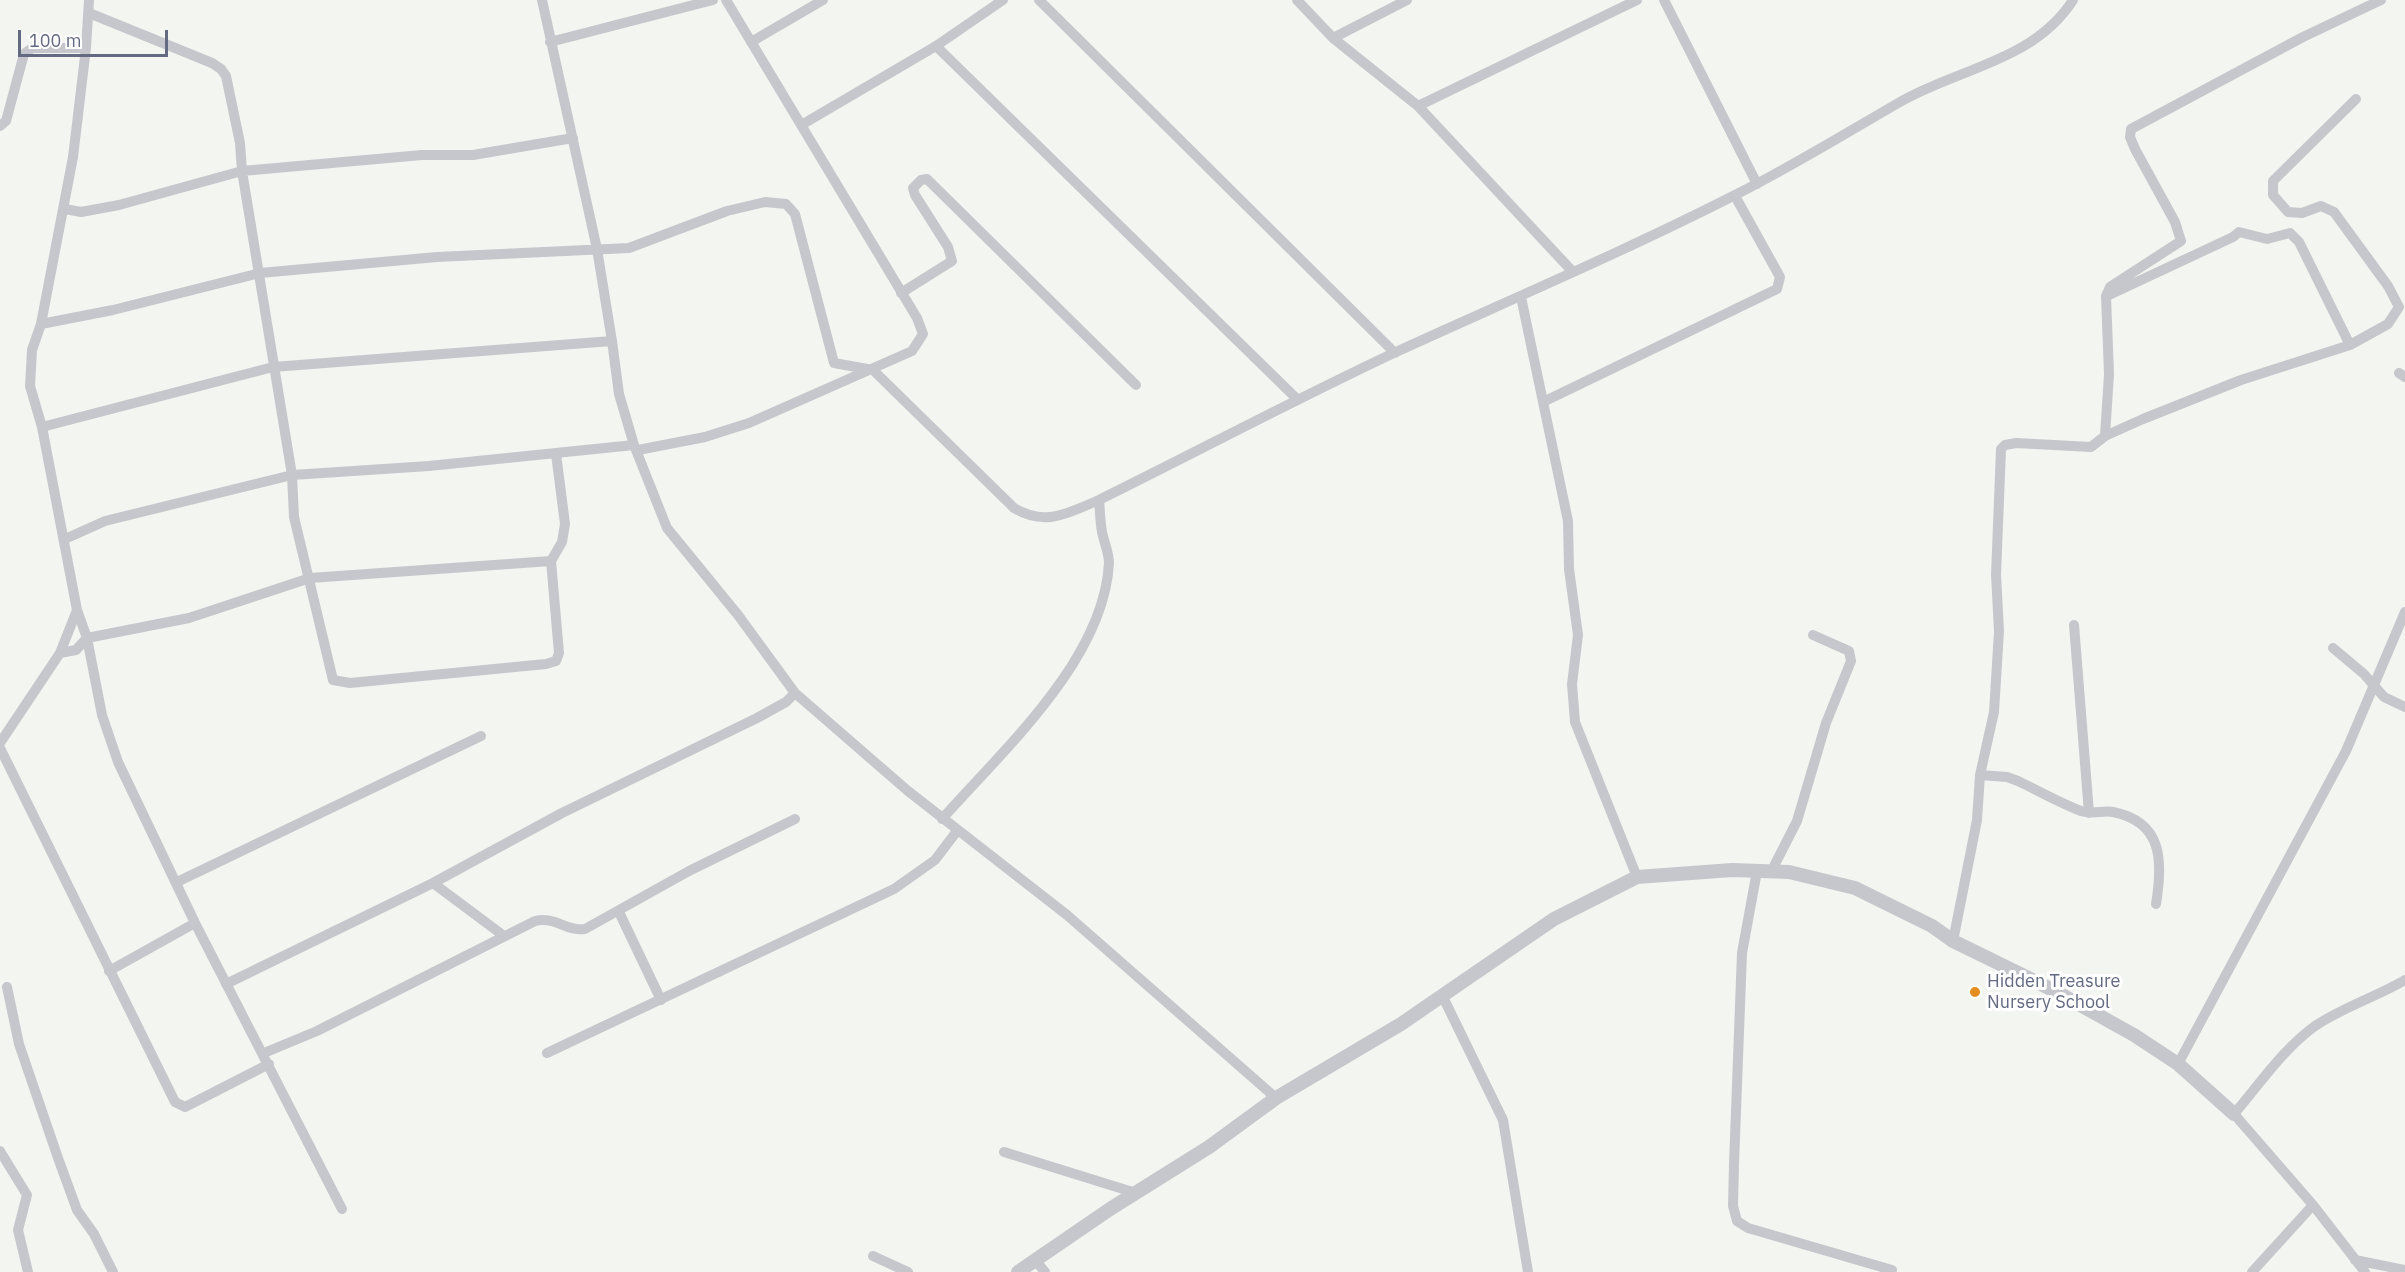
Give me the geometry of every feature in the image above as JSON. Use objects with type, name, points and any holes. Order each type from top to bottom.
[{"type":"street","points":[[89,0],[86,48],[65,209],[29,371],[34,405],[42,427],[77,610],[87,638],[102,715],[118,762],[195,923],[264,1053],[342,1209]]},
{"type":"street","points":[[542,0],[597,249],[619,394],[636,447],[667,528],[738,615],[795,693],[942,819],[1067,915],[1276,1098]]},
{"type":"street","points":[[550,42],[712,0]]},
{"type":"street","points":[[65,539],[105,521],[292,475],[429,466],[636,447],[705,437],[749,423],[912,351],[923,334],[917,318],[803,124],[726,0]]},
{"type":"street","points":[[751,42],[823,0]]},
{"type":"street","points":[[803,124],[936,46],[1003,0]]},
{"type":"street","points":[[1039,0],[1395,353]]},
{"type":"street","points":[[1297,0],[1333,38],[1418,106],[1573,272]]},
{"type":"street","points":[[1333,38],[1407,0]]},
{"type":"street","points":[[1418,106],[1637,0]]},
{"type":"street","points":[[1664,0],[1757,184]]},
{"type":"street","points":[[41,324],[260,273],[437,258],[628,248],[727,211],[765,202],[786,204],[795,214],[834,363],[873,370],[1014,508],[1028,517],[1043,519],[1065,514],[1099,500],[1395,353],[1521,297],[1735,196],[1819,151],[1902,100],[1992,63],[2041,36],[2061,19],[2073,0]]},
{"type":"street","points":[[2105,436],[2109,374],[2106,296],[2110,287],[2181,241],[2175,222],[2135,149],[2130,137],[2131,129],[2303,37],[2381,0]]},
{"type":"street","points":[[89,13],[221,69],[229,89],[240,143],[242,171],[292,475],[294,517],[333,680],[350,683],[546,664],[556,661],[559,653],[551,561],[562,542],[565,524],[556,454]]},
{"type":"street","points":[[936,46],[1298,400]]},
{"type":"street","points":[[0,126],[6,121],[24,54],[32,48],[86,48]]},
{"type":"street","points":[[1953,941],[1977,820],[1980,775],[1994,712],[1998,662],[1996,575],[2001,449],[2006,445],[2016,444],[2091,447],[2105,436],[2241,380],[2350,345],[2388,324],[2399,307],[2388,286],[2334,212],[2321,206],[2301,213],[2288,212],[2273,195],[2273,181],[2356,99]]},
{"type":"street","points":[[65,209],[81,212],[119,205],[242,171],[422,155],[472,155],[573,138]]},
{"type":"street","points":[[901,293],[952,261],[948,247],[915,195],[913,188],[921,180],[927,179],[1136,385]]},
{"type":"street","points":[[1544,402],[1777,289],[1780,277],[1735,196]]},
{"type":"street","points":[[2106,296],[2233,237],[2239,232],[2267,239],[2290,233],[2299,242],[2350,345]]},
{"type":"street","points":[[1521,297],[1568,521],[1569,568],[1578,635],[1572,684],[1575,722],[1637,878]]},
{"type":"street","points":[[42,427],[273,367],[612,341]]},
{"type":"street","points":[[942,819],[1049,699],[1066,677],[1088,636],[1101,602],[1109,562],[1099,500]]},
{"type":"street","points":[[60,653],[76,650],[87,638],[189,618],[310,578],[551,561]]},
{"type":"street","points":[[77,610],[60,653],[0,746],[109,970],[178,1105],[185,1107],[269,1064]]},
{"type":"street","points":[[2178,1064],[2346,751],[2405,612]]},
{"type":"street","points":[[2074,625],[2089,813]]},
{"type":"street","points":[[1813,635],[1845,648],[1849,651],[1851,661],[1826,723],[1797,821],[1764,871],[1742,952],[1733,1206],[1737,1221],[1748,1228],[1892,1270]]},
{"type":"street","points":[[2333,648],[2384,697],[2405,707]]},
{"type":"street","points":[[226,984],[433,883],[562,813],[757,718],[786,702],[795,693]]},
{"type":"street","points":[[177,882],[481,736]]},
{"type":"street","points":[[1980,775],[2007,777],[2089,813],[2111,811],[2135,818],[2147,827],[2158,858],[2159,884],[2156,904]]},
{"type":"street","points":[[264,1053],[316,1031],[542,919],[556,920],[573,929],[585,929],[689,871],[795,819]]},
{"type":"street","points":[[547,1053],[894,889],[935,860],[957,831]]},
{"type":"street","points":[[1018,1272],[1209,1147],[1276,1098],[1309,1081],[1554,920],[1604,892],[1637,878],[1764,871],[1821,878],[1855,888],[1932,926],[1953,941],[2055,991],[2134,1035],[2178,1064],[2234,1114],[2313,1205],[2365,1272]]},
{"type":"street","points":[[433,883],[504,936]]},
{"type":"street","points":[[619,912],[661,1000]]},
{"type":"street","points":[[109,970],[195,923]]},
{"type":"street","points":[[2234,1114],[2291,1048],[2314,1027],[2354,1004],[2405,980]]},
{"type":"street","points":[[7,987],[19,1044],[57,1158],[77,1210],[113,1272]]},
{"type":"street","points":[[1442,995],[1503,1120],[1528,1272]]},
{"type":"street","points":[[0,1151],[27,1195],[18,1230],[28,1272]]},
{"type":"street","points":[[1004,1152],[1136,1193]]},
{"type":"street","points":[[2252,1272],[2313,1205]]},
{"type":"street","points":[[873,1256],[908,1272]]},
{"type":"street","points":[[1035,1260],[1045,1272]]},
{"type":"street","points":[[2355,1260],[2405,1270]]},
{"type":"place","name":"Hidden Treasure Nursery School","points":[[1975,992]]}]
